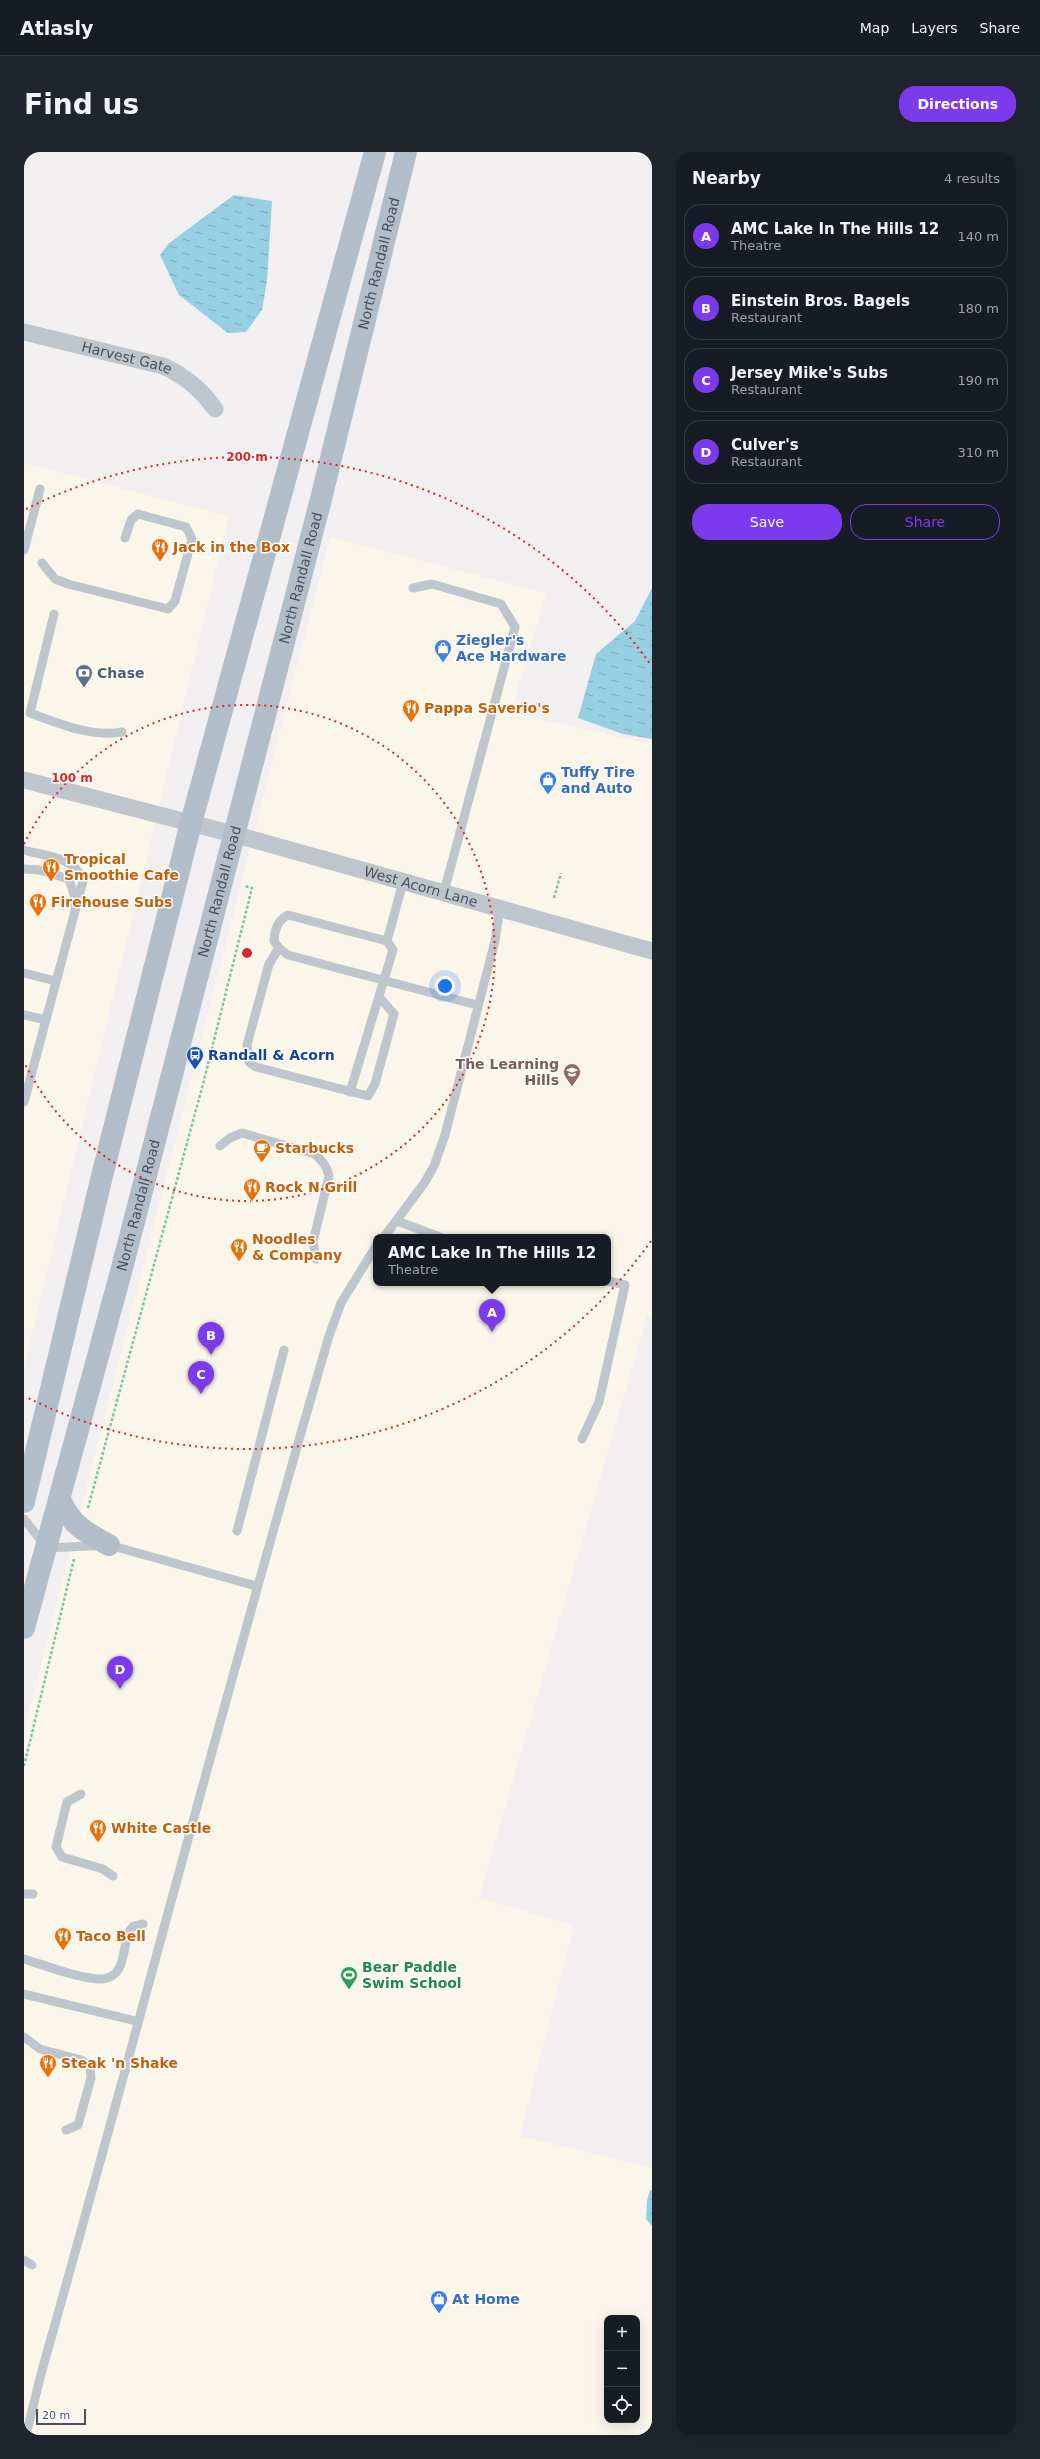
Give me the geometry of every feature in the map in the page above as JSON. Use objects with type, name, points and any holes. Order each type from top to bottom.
[{"type":"main road","points":[[24,1502],[102,1176],[190,823],[375,152]]},
{"type":"main road","name":"North Randall Road","points":[[24,1628],[60,1499],[322,496],[406,152]]},
{"type":"main road","points":[[60,1499],[80,1538],[108,1546]]},
{"type":"street","name":"Harvest Gate","points":[[24,332],[163,366],[180,373],[196,386],[215,408]]},
{"type":"street","name":"West Acorn Lane","points":[[24,780],[233,834],[403,882],[500,907],[652,951]]},
{"type":"lane","points":[[24,550],[40,489]]},
{"type":"lane","points":[[42,563],[55,579],[68,584],[168,609],[175,601],[192,539],[186,527],[138,514],[131,520],[125,538]]},
{"type":"lane","points":[[413,588],[432,584],[501,604],[515,627],[444,892]]},
{"type":"lane","points":[[54,614],[30,713],[61,724],[102,733],[122,732]]},
{"type":"lane","points":[[24,850],[73,864],[81,873],[83,881],[24,1102]]},
{"type":"lane","points":[[24,869],[39,870],[69,878],[74,895],[73,921]]},
{"type":"lane","points":[[386,941],[403,882]]},
{"type":"lane","points":[[386,1234],[434,1166],[445,1135],[477,1005],[495,941],[500,907]]},
{"type":"lane","points":[[350,1092],[384,981],[393,950],[386,941],[288,915],[281,918],[276,927],[274,941],[279,948],[288,954],[384,981],[477,1005]]},
{"type":"lane","points":[[279,948],[269,964],[247,1045],[249,1062],[264,1070],[368,1096],[375,1084],[394,1014],[379,997]]},
{"type":"lane","points":[[24,973],[56,981]]},
{"type":"lane","points":[[24,1015],[46,1020]]},
{"type":"lane","points":[[220,1146],[230,1138],[242,1133],[315,1154],[321,1160],[327,1168],[328,1176],[313,1242],[316,1259]]},
{"type":"lane","points":[[397,1220],[432,1234]]},
{"type":"lane","points":[[26,2435],[136,2022],[256,1586],[331,1330],[340,1303],[373,1251]]},
{"type":"lane","points":[[582,1439],[599,1402],[625,1285],[611,1282]]},
{"type":"lane","points":[[237,1531],[284,1350]]},
{"type":"lane","points":[[24,1519],[47,1548],[80,1538]]},
{"type":"lane","points":[[108,1546],[256,1586]]},
{"type":"lane","points":[[81,1794],[67,1802],[56,1847],[62,1857],[102,1869],[113,1876]]},
{"type":"lane","points":[[24,1959],[95,1978],[108,1978],[118,1970],[122,1963],[130,1931],[134,1926],[143,1924]]},
{"type":"lane","points":[[24,1994],[136,2022]]},
{"type":"lane","points":[[24,2037],[40,2049],[81,2060],[90,2066],[91,2078],[78,2124],[66,2130]]},
{"type":"path","points":[[554,898],[560,873]]},
{"type":"path","points":[[24,1766],[108,1429],[121,1389],[203,1084],[252,888],[245,886]]},
{"type":"shaded area","points":[[24,463],[229,516],[24,1367]]},
{"type":"shaded area","points":[[330,537],[546,593],[511,713],[652,744],[652,1317],[647,1316],[479,1898],[574,1925],[520,2136],[652,2168],[652,2435],[24,2435],[24,1731]]},
{"type":"water","points":[[234,195],[272,201],[267,281],[262,310],[246,332],[228,333],[179,295],[160,255],[168,244]]},
{"type":"water","points":[[652,588],[652,739],[623,734],[578,718],[596,654],[635,621]]},
{"type":"water","points":[[650,2190],[652,2190],[652,2226],[646,2219],[647,2201]]},
{"type":"place","name":"Jack in the Box","points":[[160,562]]},
{"type":"place","name":"Ziegler's Ace Hardware","points":[[443,663]]},
{"type":"place","name":"Chase","points":[[84,688]]},
{"type":"place","name":"Pappa Saverio's","points":[[411,723]]},
{"type":"place","name":"Tuffy Tire and Auto","points":[[548,795]]},
{"type":"place","name":"Tropical Smoothie Cafe","points":[[51,882]]},
{"type":"place","name":"Firehouse Subs","points":[[38,917]]},
{"type":"place","name":"Randall & Acorn","points":[[195,1070]]},
{"type":"place","name":"The Learning Hills","points":[[572,1087]]},
{"type":"place","name":"Starbucks","points":[[262,1163]]},
{"type":"place","name":"Rock N Grill","points":[[252,1202]]},
{"type":"place","name":"Noodles & Company","points":[[239,1262]]},
{"type":"place","name":"AMC Lake In The Hills 12","points":[[492,1332]]},
{"type":"place","name":"Einstein Bros. Bagels","points":[[211,1355]]},
{"type":"place","name":"Jersey Mike's Subs","points":[[201,1394]]},
{"type":"place","name":"Culver's","points":[[120,1689]]},
{"type":"place","name":"White Castle","points":[[98,1843]]},
{"type":"place","name":"Taco Bell","points":[[63,1951]]},
{"type":"place","name":"Bear Paddle Swim School","points":[[349,1990]]},
{"type":"place","name":"Steak 'n Shake","points":[[48,2078]]},
{"type":"place","name":"At Home","points":[[439,2314]]}]
